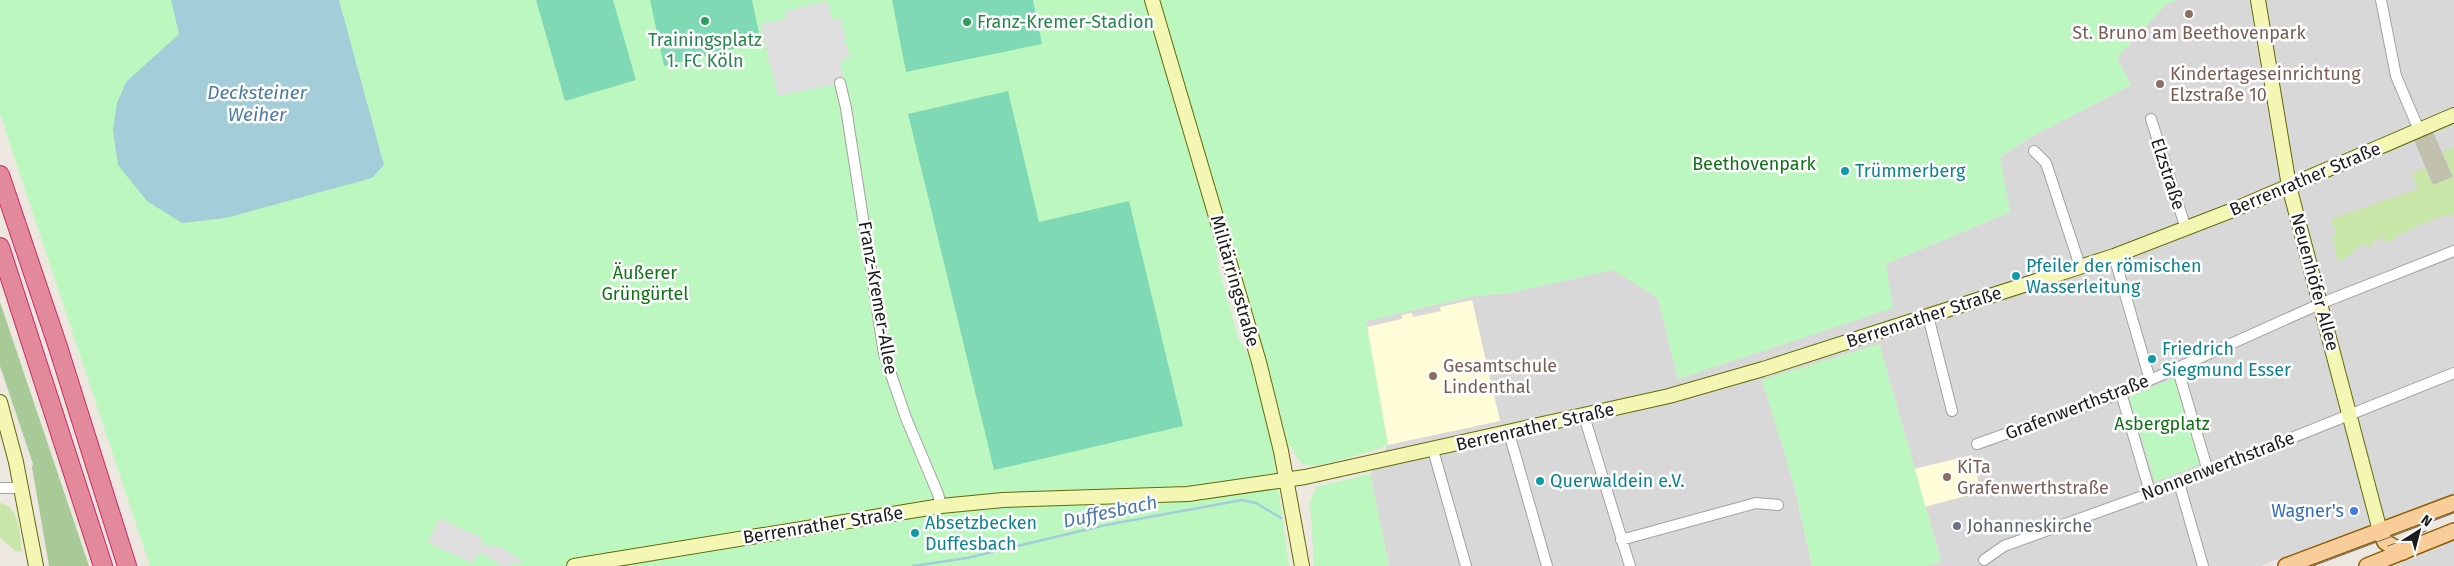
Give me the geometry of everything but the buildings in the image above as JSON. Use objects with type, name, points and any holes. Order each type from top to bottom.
[{"type":"highway","points":[[0,175],[58,347],[128,566]]},
{"type":"highway","points":[[0,247],[103,566]]},
{"type":"main road","points":[[2286,566],[2382,536],[2454,503]]},
{"type":"main road","points":[[2366,566],[2396,558],[2454,531]]},
{"type":"main road","points":[[2382,536],[2396,558]]},
{"type":"main road","points":[[2366,566],[2379,554],[2382,536]]},
{"type":"street","name":"Militärringstraße","points":[[1152,0],[1258,362],[1287,480],[1302,566]]},
{"type":"street","name":"Neuenhöfer Allee","points":[[2258,0],[2289,186],[2320,304],[2352,414],[2382,536]]},
{"type":"street","points":[[2381,0],[2396,76],[2419,130]]},
{"type":"street","name":"Franz-Kremer-Allee","points":[[840,83],[846,108],[884,354],[906,418],[938,494],[941,506]]},
{"type":"street","name":"Berrenrather Straße","points":[[574,566],[941,506],[1003,500],[1188,494],[1287,480],[1433,450],[1669,396],[2114,256],[2186,229],[2454,115]]},
{"type":"street","name":"Elzstraße","points":[[2151,119],[2186,229]]},
{"type":"street","points":[[2034,151],[2046,163],[2080,266]]},
{"type":"street","name":"Grafenwerthstraße","points":[[1977,444],[2047,421],[2121,393],[2320,304],[2454,251]]},
{"type":"street","points":[[2114,256],[2150,380]]},
{"type":"street","points":[[1928,316],[1952,411]]},
{"type":"street","points":[[2177,367],[2208,471]]},
{"type":"street","name":"Nonnenwerthstraße","points":[[1984,560],[2004,546],[2208,471],[2454,373]]},
{"type":"street","points":[[2121,393],[2150,492]]},
{"type":"street","points":[[0,402],[21,488],[36,566]]},
{"type":"street","points":[[1584,416],[1630,566]]},
{"type":"street","points":[[1509,433],[1547,566]]},
{"type":"street","points":[[1433,450],[1466,566]]},
{"type":"street","points":[[2179,482],[2203,566]]},
{"type":"street","points":[[0,488],[21,488]]},
{"type":"street","points":[[1621,540],[1756,503],[1778,505]]},
{"type":"shaded area","points":[[2177,0],[2454,0],[2454,494],[2260,566],[1926,566],[1941,560],[1879,344],[1795,489],[1812,566],[1389,566],[1370,474],[1388,445],[1366,321],[1474,296],[1508,293],[1613,270],[1658,298],[1678,379],[1886,264],[2010,212],[1999,158],[2029,138],[2131,85],[2117,58],[2166,4]]},
{"type":"shaded area","points":[[828,1],[832,20],[841,18],[846,40],[843,41],[844,45],[847,44],[850,58],[842,60],[840,65],[845,82],[778,96],[760,24],[786,19],[785,11]]},
{"type":"shaded area","points":[[2433,132],[2453,177],[2433,185],[2414,140]]},
{"type":"shaded area","name":"Gesamtschule Lindenthal","points":[[1472,300],[1500,421],[1388,445],[1367,327],[1402,319],[1402,315],[1412,313],[1413,317],[1441,311],[1440,307]]},
{"type":"shaded area","points":[[0,302],[89,566],[49,566],[33,464],[0,366]]},
{"type":"shaded area","name":"KiTa Grafenwerthstraße","points":[[1972,455],[1981,492],[1924,507],[1914,469]]},
{"type":"shaded area","points":[[439,518],[484,539],[481,545],[501,547],[524,562],[503,566],[479,552],[472,563],[428,543]]},
{"type":"shaded area","points":[[2454,540],[2454,566],[2384,566]]},
{"type":"green space","name":"Äußerer Grüngürtel","points":[[0,0],[1146,0],[1214,233],[1219,269],[1238,337],[1251,360],[1273,451],[1289,566],[150,566],[0,114]]},
{"type":"green space","points":[[536,0],[613,0],[636,80],[565,101]]},
{"type":"green space","name":"Trainingsplatz 1. FC Köln","points":[[650,0],[752,0],[761,42],[664,66]]},
{"type":"green space","name":"Franz-Kremer-Stadion","points":[[892,0],[1033,0],[1042,44],[906,72]]},
{"type":"green space","name":"Beethovenpark","points":[[1158,0],[2177,0],[2166,4],[2117,58],[2131,85],[2029,138],[2000,157],[2010,212],[1886,264],[1893,308],[1678,379],[1658,298],[1613,270],[1508,293],[1474,296],[1366,321],[1388,445],[1323,464],[1306,465],[1300,461],[1293,449],[1288,445],[1278,404]]},
{"type":"green space","points":[[1008,91],[1039,222],[1129,201],[1183,426],[994,470],[908,114]]},
{"type":"green space","points":[[2454,146],[2454,214],[2439,217],[2410,229],[2410,232],[2397,234],[2396,238],[2385,243],[2383,237],[2372,242],[2373,246],[2368,248],[2366,244],[2354,249],[2355,252],[2338,262],[2332,236],[2336,235],[2331,219],[2418,189],[2412,174],[2425,168],[2433,185],[2453,177],[2442,152]]},
{"type":"green space","points":[[1879,344],[1941,561],[1926,566],[1812,566],[1795,488],[1762,380]]},
{"type":"green space","name":"Asbergplatz","points":[[2174,378],[2200,464],[2155,482],[2129,397]]},
{"type":"green space","points":[[1370,474],[1389,566],[1314,566],[1310,502],[1316,487]]},
{"type":"green space","points":[[0,503],[12,510],[15,516],[18,523],[22,552],[15,551],[0,537]]},
{"type":"water","name":"Decksteiner Weiher","points":[[171,0],[339,0],[384,165],[372,178],[226,218],[182,223],[147,201],[118,165],[113,130],[117,103],[126,82],[179,34]]},
{"type":"waterway","name":"Duffesbach","points":[[913,566],[967,558],[1106,525],[1242,500],[1256,503],[1281,518]]},
{"type":"tram line","points":[[2313,566],[2454,513]]},
{"type":"tram line","points":[[2388,546],[2426,531]]},
{"type":"place","name":"St. Bruno am Beethovenpark","points":[[2189,14]]},
{"type":"place","name":"Trainingsplatz 1. FC Köln","points":[[705,21]]},
{"type":"place","name":"Franz-Kremer-Stadion","points":[[967,22]]},
{"type":"place","name":"Kindertageseinrichtung Elzstraße 10","points":[[2160,84]]},
{"type":"place","name":"Trümmerberg","points":[[1845,171]]},
{"type":"place","name":"Pfeiler der römischen Wasserleitung","points":[[2016,276]]},
{"type":"place","name":"Friedrich Siegmund Esser","points":[[2152,359]]},
{"type":"place","name":"Gesamtschule Lindenthal","points":[[1433,376]]},
{"type":"place","name":"KiTa Grafenwerthstraße","points":[[1947,477]]},
{"type":"place","name":"Querwaldein e.V.","points":[[1540,481]]},
{"type":"place","name":"Wagner's","points":[[2354,511]]},
{"type":"place","name":"Johanneskirche","points":[[1957,526]]},
{"type":"place","name":"Absetzbecken Duffesbach","points":[[915,533]]}]
